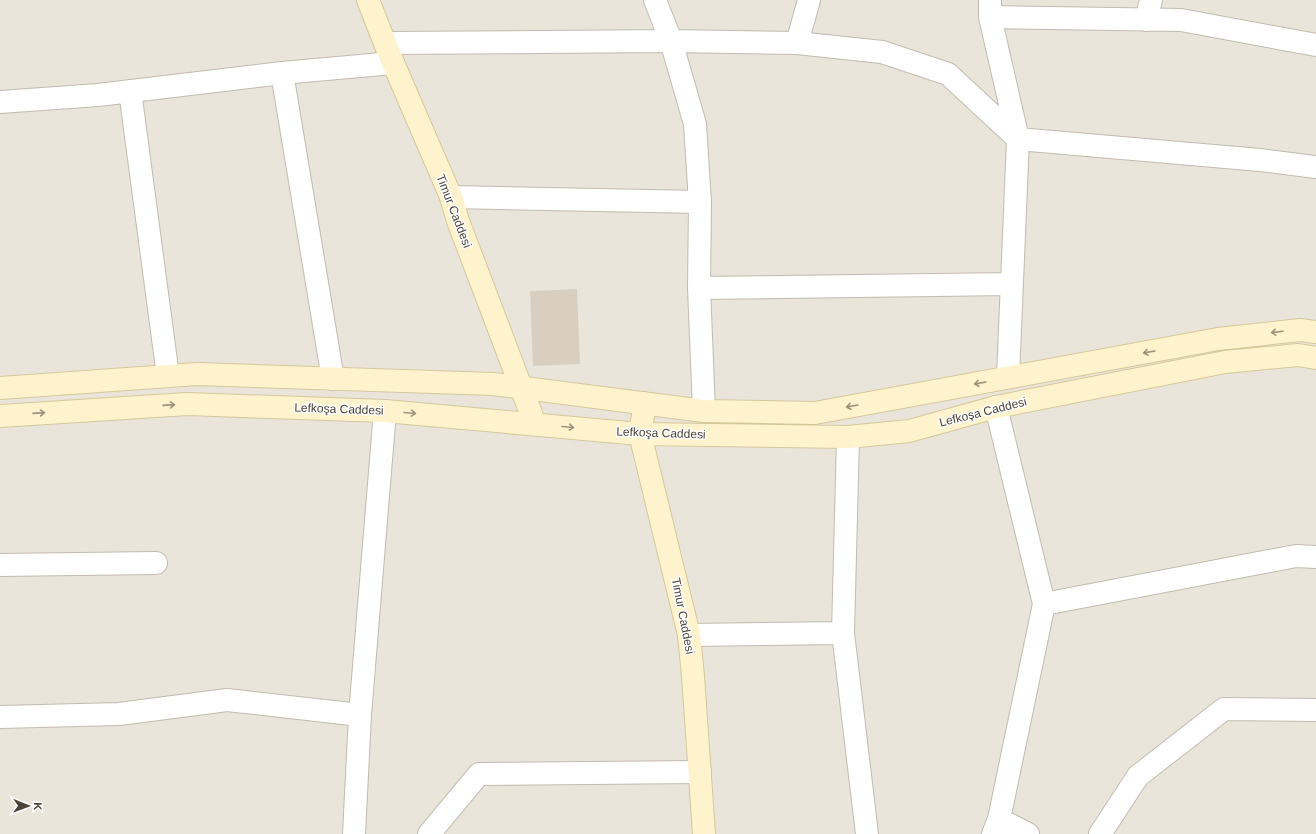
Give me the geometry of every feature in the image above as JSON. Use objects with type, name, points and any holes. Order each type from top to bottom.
[{"type":"street","name":"Timur Caddesi","points":[[368,0],[393,63],[451,197],[461,228],[535,424]]},
{"type":"street","points":[[655,0],[670,41],[695,124],[700,202],[699,288],[704,411]]},
{"type":"street","points":[[797,43],[809,0]]},
{"type":"street","points":[[1008,377],[1018,139],[990,8],[1148,10],[1180,20],[1316,45]]},
{"type":"street","points":[[386,43],[670,41],[797,43],[882,52],[948,74],[1018,139],[1260,160],[1316,167]]},
{"type":"street","points":[[0,102],[98,95],[282,73],[393,63]]},
{"type":"street","points":[[282,73],[333,379]]},
{"type":"street","points":[[130,91],[168,376]]},
{"type":"street","points":[[451,197],[700,202]]},
{"type":"street","points":[[699,288],[1012,284]]},
{"type":"street","points":[[0,388],[197,374],[494,384],[704,411],[816,413],[1218,339],[1300,330],[1316,332]]},
{"type":"street","name":"Lefkoşa Caddesi","points":[[0,416],[187,404],[385,411],[640,434],[848,437],[909,431],[996,407],[1225,362],[1298,356],[1316,358]]},
{"type":"street","name":"Timur Caddesi","points":[[645,403],[640,434],[689,634],[704,834]]},
{"type":"street","points":[[996,407],[1044,604],[996,827],[1028,834]]},
{"type":"street","points":[[354,834],[360,715],[385,411]]},
{"type":"street","points":[[848,437],[842,633],[867,834]]},
{"type":"street","points":[[1044,604],[1296,556],[1316,557]]},
{"type":"street","points":[[0,566],[156,563]]},
{"type":"street","points":[[689,634],[842,633]]},
{"type":"street","points":[[0,716],[119,714],[227,700],[360,715]]},
{"type":"street","points":[[1100,834],[1138,776],[1224,709],[1316,710]]},
{"type":"street","points":[[429,834],[480,774],[700,772]]},
{"type":"shaded area","points":[[0,0],[1316,0],[1316,834],[0,834]]},
{"type":"building","points":[[577,289],[580,364],[533,366],[530,291]]}]
